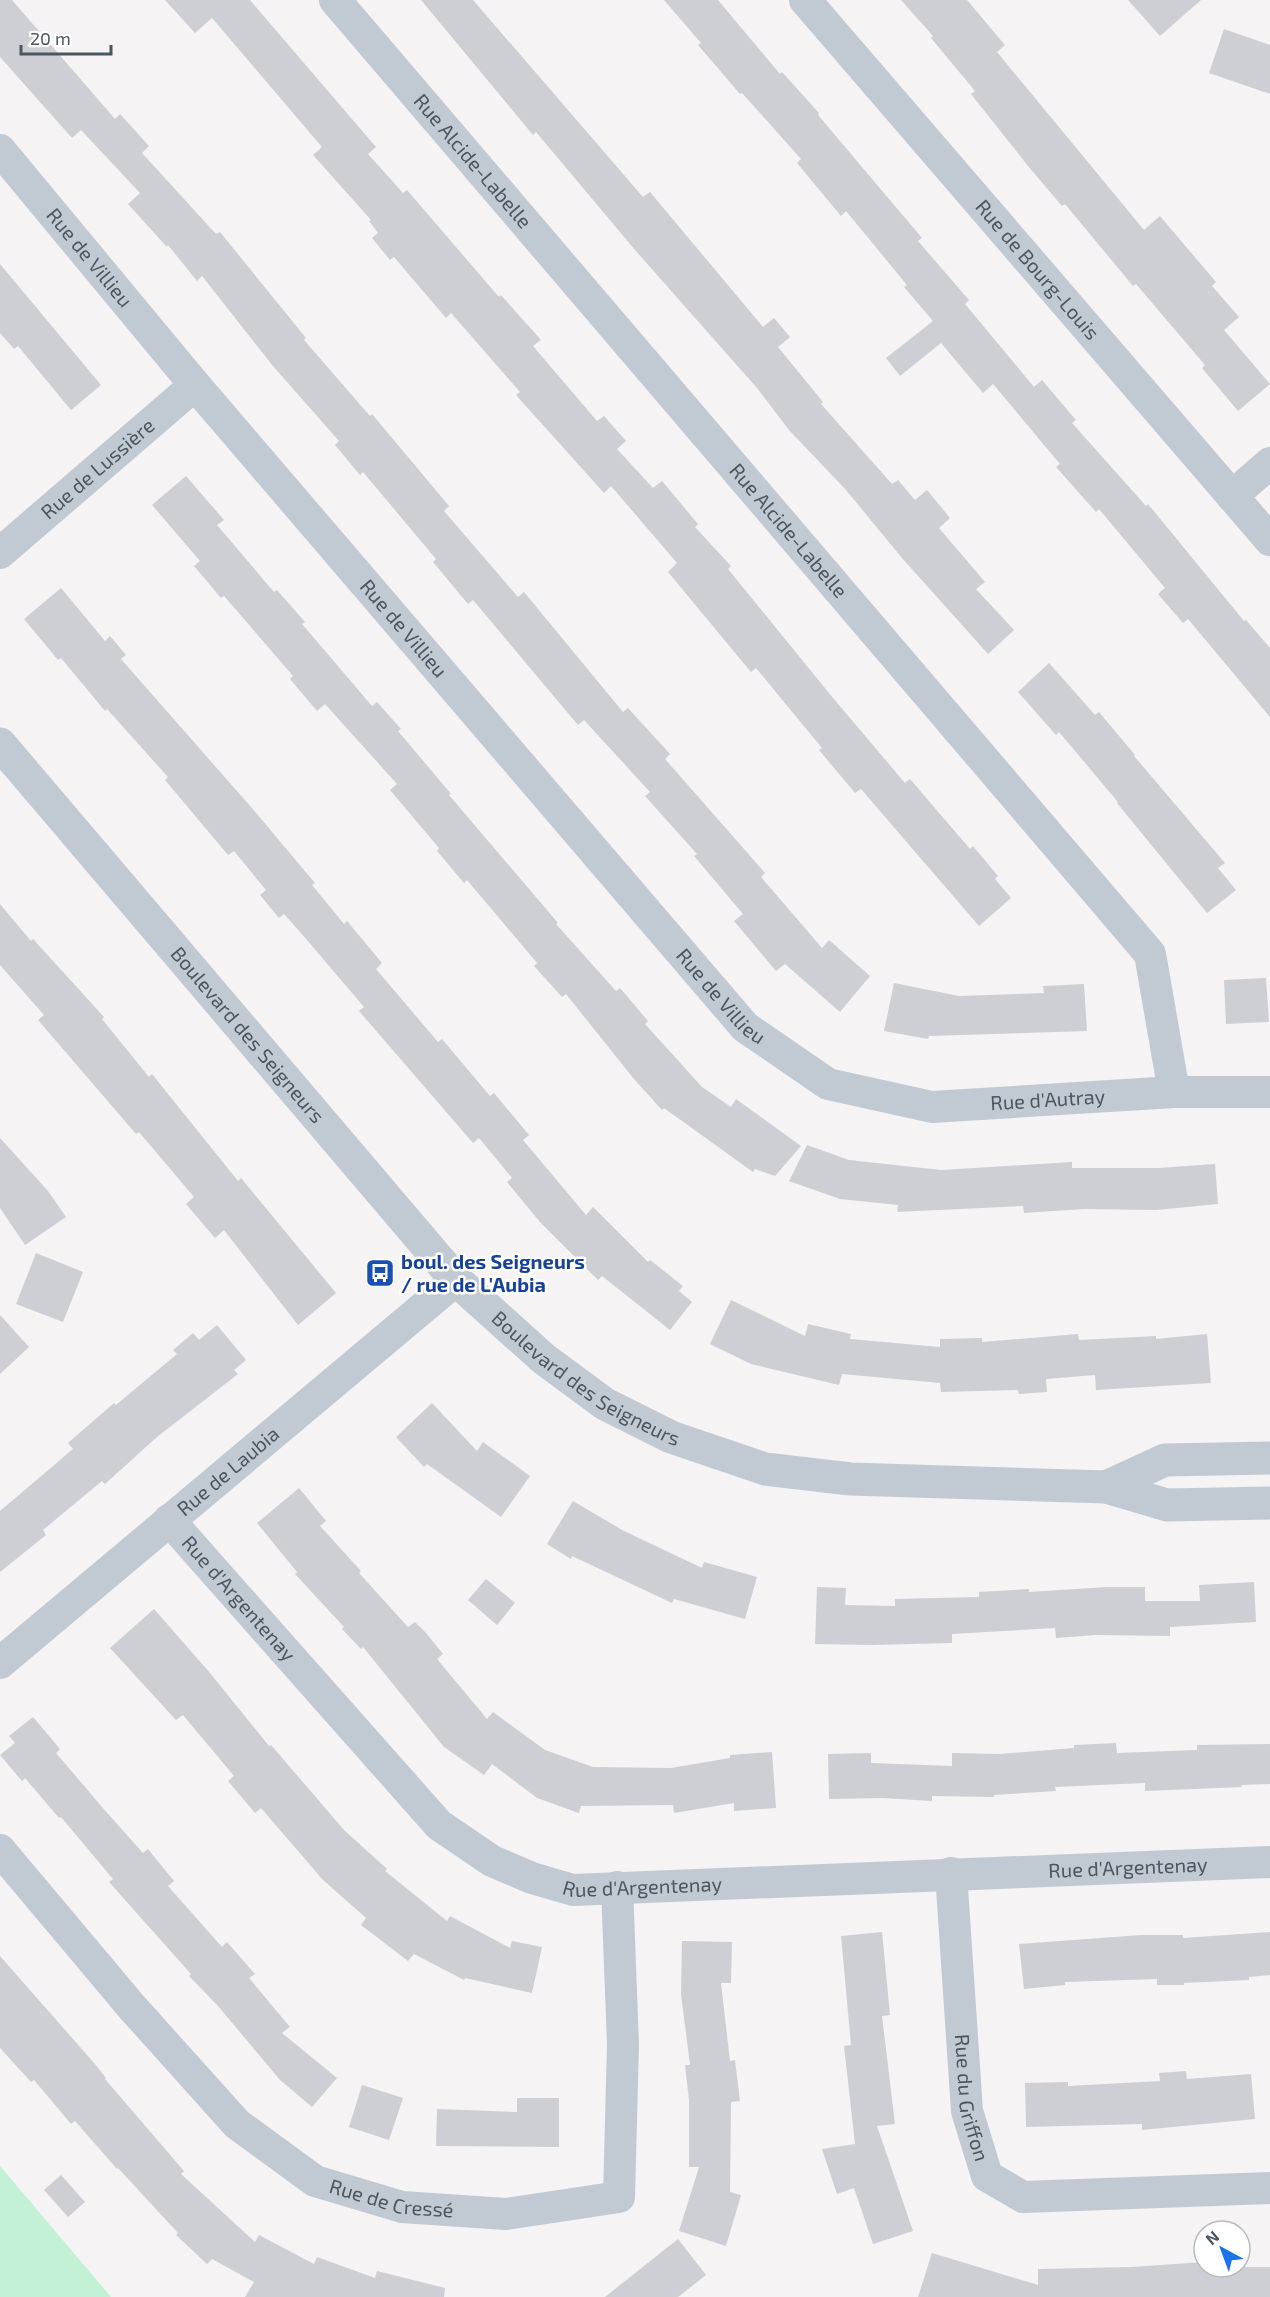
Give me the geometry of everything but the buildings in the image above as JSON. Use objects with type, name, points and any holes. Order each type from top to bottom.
[{"type":"street","name":"Rue Alcide-Labelle","points":[[335,0],[1150,954],[1174,1092]]},
{"type":"street","name":"Rue de Bourg-Louis","points":[[805,0],[1270,540]]},
{"type":"street","name":"Rue de Villieu","points":[[0,150],[195,385],[745,1027],[828,1084]]},
{"type":"street","name":"Rue de Lussière","points":[[0,553],[195,385]]},
{"type":"street","points":[[1232,496],[1270,463]]},
{"type":"street","name":"Boulevard des Seigneurs","points":[[0,744],[456,1280],[544,1359],[605,1404],[671,1437],[765,1469],[850,1479],[1106,1487],[1167,1505],[1270,1503]]},
{"type":"street","name":"Rue d'Autray","points":[[828,1084],[932,1107],[1174,1092],[1270,1092]]},
{"type":"street","name":"Rue de Laubia","points":[[0,1663],[456,1280]]},
{"type":"street","name":"Boulevard des Seigneurs","points":[[1106,1487],[1166,1460],[1270,1458]]},
{"type":"street","name":"Rue d'Argentenay","points":[[169,1520],[439,1826],[492,1861],[532,1878],[573,1890],[1270,1862]]},
{"type":"street","name":"Rue de Cressé","points":[[0,1850],[131,2006],[237,2124],[315,2181],[402,2207],[506,2214],[619,2197],[623,2044],[617,1887]]},
{"type":"street","name":"Rue du Griffon","points":[[951,1874],[967,2111],[987,2176],[1023,2197],[1270,2188]]},
{"type":"green space","points":[[0,2166],[111,2297],[0,2297]]},
{"type":"place","name":"boul. des Seigneurs / rue de L'Aubia","points":[[380,1273]]}]
